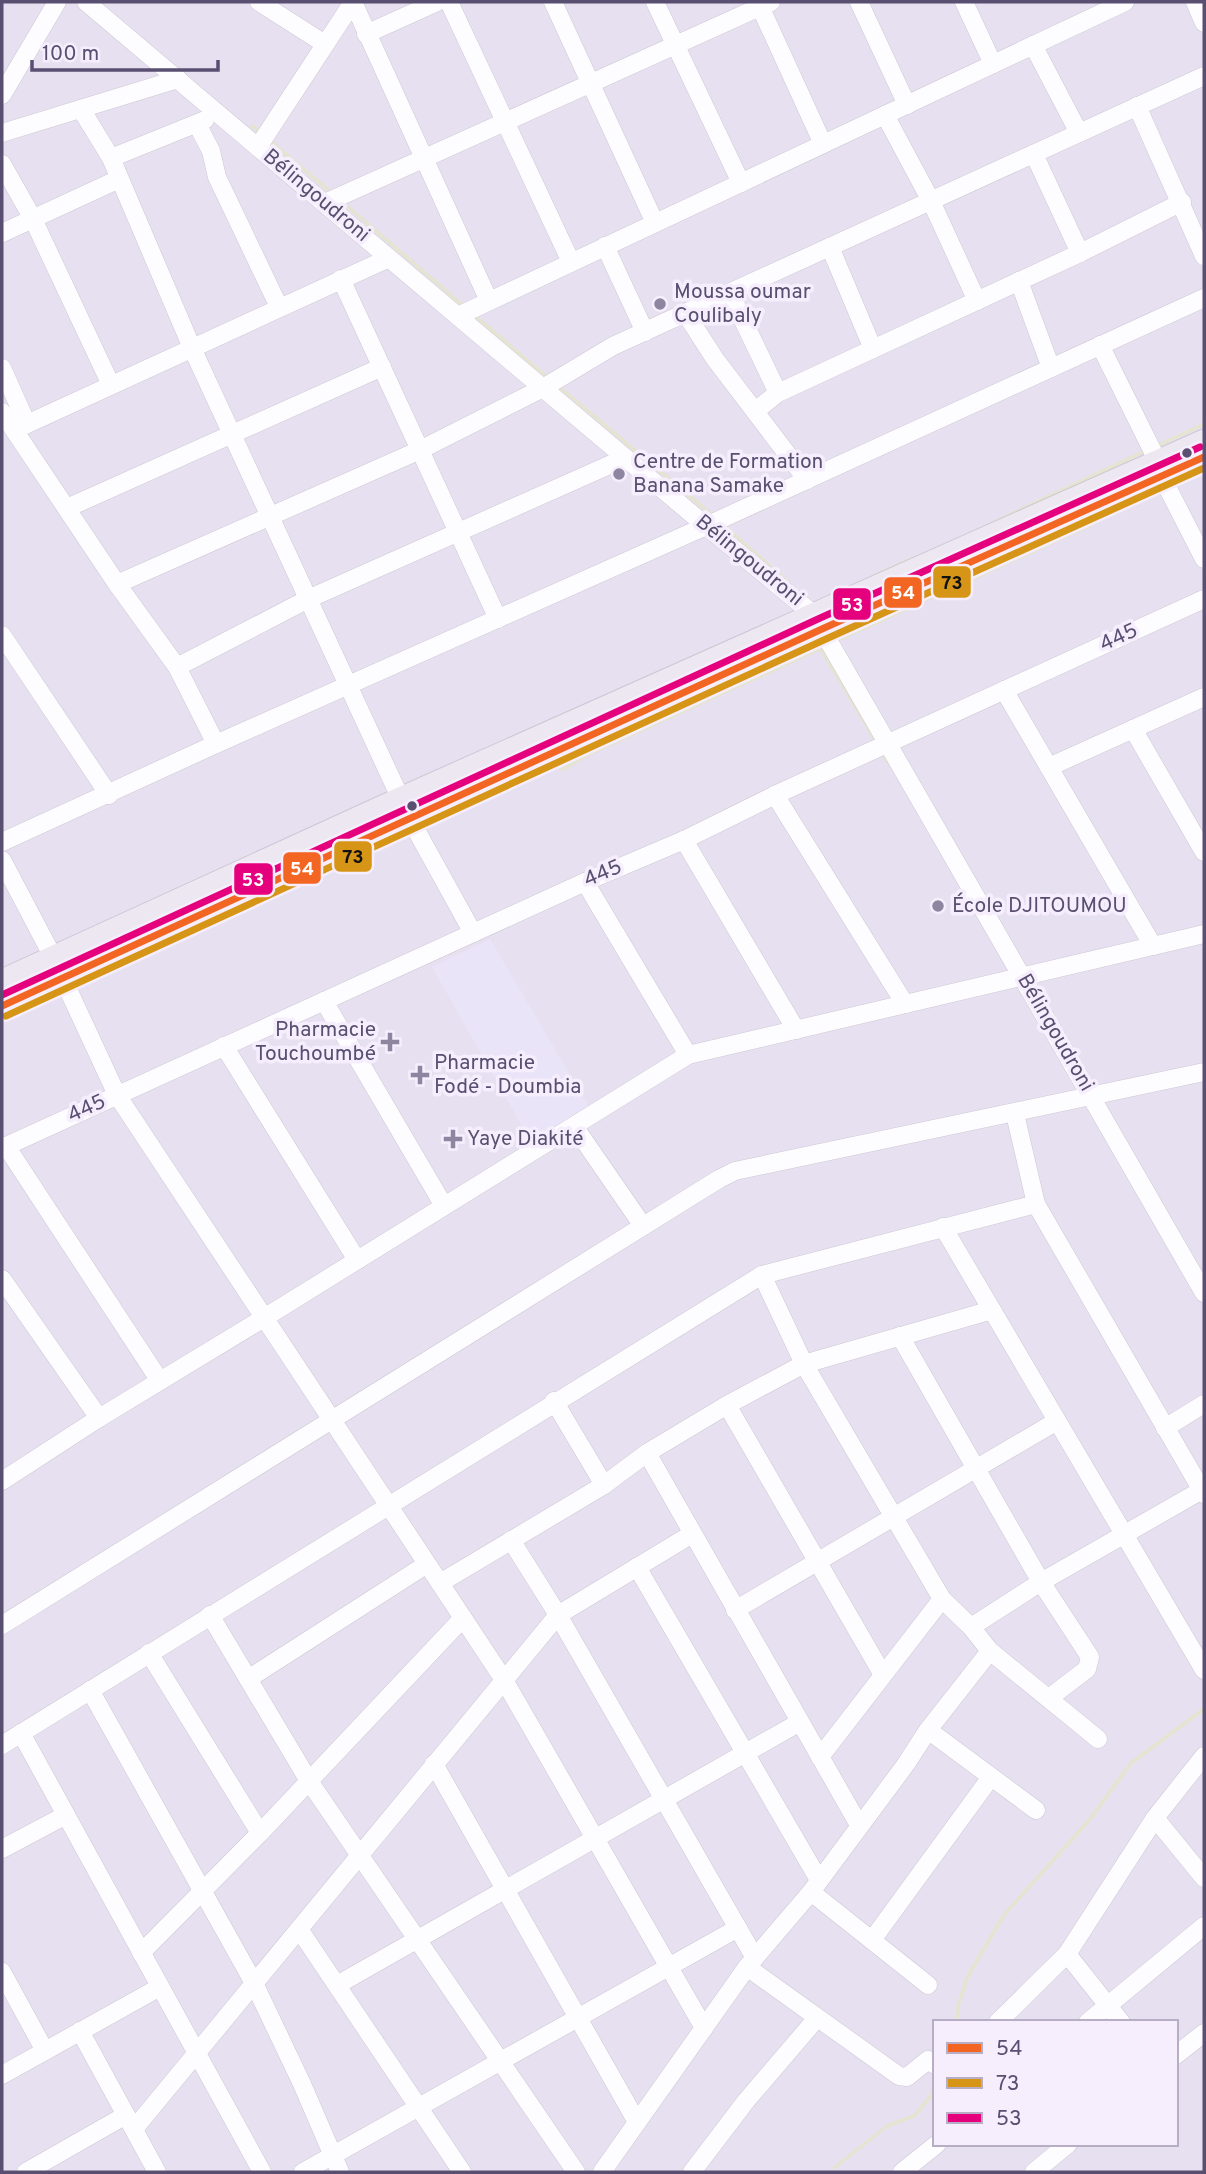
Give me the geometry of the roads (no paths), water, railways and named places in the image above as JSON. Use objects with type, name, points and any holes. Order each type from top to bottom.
[{"type":"main road","points":[[1160,469],[1204,440]]},
{"type":"main road","points":[[2,980],[400,797],[818,622],[1160,469],[1204,457]]},
{"type":"main road","points":[[2,1006],[410,819],[818,622]]},
{"type":"street","points":[[2,95],[41,24],[57,2]]},
{"type":"street","name":"Bélingoudroni","points":[[86,2],[818,622],[1204,1293]]},
{"type":"street","points":[[259,2],[325,44]]},
{"type":"street","points":[[258,147],[353,2]]},
{"type":"street","points":[[353,2],[489,301]]},
{"type":"street","points":[[366,34],[437,2]]},
{"type":"street","points":[[449,2],[571,262]]},
{"type":"street","points":[[553,2],[655,223]]},
{"type":"street","points":[[655,2],[741,183]]},
{"type":"street","points":[[859,2],[906,104]]},
{"type":"street","points":[[964,2],[993,64]]},
{"type":"street","points":[[458,316],[1125,2]]},
{"type":"street","points":[[1195,2],[1204,23]]},
{"type":"street","points":[[325,203],[763,3],[823,144]]},
{"type":"street","points":[[1033,45],[1079,133]]},
{"type":"street","points":[[117,584],[420,450],[543,387],[613,346],[1204,76]]},
{"type":"street","points":[[2,132],[178,79]]},
{"type":"street","points":[[1138,106],[1204,256]]},
{"type":"street","points":[[81,108],[111,158],[192,348],[410,819],[472,933]]},
{"type":"street","points":[[111,158],[220,114]]},
{"type":"street","points":[[885,115],[931,201],[977,301]]},
{"type":"street","points":[[197,124],[211,151],[218,177],[279,307]]},
{"type":"street","points":[[1034,154],[1080,253]]},
{"type":"street","points":[[2,164],[33,219],[111,384]]},
{"type":"street","points":[[2,233],[118,179]]},
{"type":"street","points":[[755,411],[778,394],[1080,253],[1182,202]]},
{"type":"street","points":[[605,246],[645,332]]},
{"type":"street","points":[[830,247],[873,349]]},
{"type":"street","points":[[20,427],[389,258]]},
{"type":"street","points":[[341,279],[498,619]]},
{"type":"street","points":[[1019,281],[1051,368]]},
{"type":"street","points":[[730,293],[778,394]]},
{"type":"street","points":[[2,842],[706,526],[1204,298]]},
{"type":"street","points":[[686,314],[807,480]]},
{"type":"street","points":[[1100,345],[1204,559]]},
{"type":"street","points":[[67,508],[382,367]]},
{"type":"street","points":[[2,368],[20,427],[67,508],[117,584],[177,667],[216,744]]},
{"type":"street","points":[[2,412],[20,427]]},
{"type":"street","points":[[177,667],[308,599],[625,458]]},
{"type":"street","name":"445","points":[[4,1147],[472,933],[684,840],[775,795],[1204,599]]},
{"type":"street","points":[[2,635],[109,795]]},
{"type":"street","points":[[1004,690],[1153,946]]},
{"type":"street","points":[[1049,768],[1204,697]]},
{"type":"street","points":[[1133,729],[1204,852]]},
{"type":"street","points":[[775,795],[905,1004]]},
{"type":"street","points":[[684,840],[796,1030]]},
{"type":"street","points":[[2,860],[52,957],[117,1095],[504,1680],[704,2028]]},
{"type":"street","points":[[585,882],[688,1055]]},
{"type":"street","points":[[2,1481],[99,1418],[688,1055],[1204,934]]},
{"type":"street","points":[[324,1001],[444,1206]]},
{"type":"street","points":[[224,1046],[357,1260]]},
{"type":"street","points":[[3,1622],[735,1171],[1204,1072]]},
{"type":"street","points":[[971,1627],[1123,1534],[1203,1492],[1036,1203],[1015,1114]]},
{"type":"street","points":[[574,1126],[643,1226]]},
{"type":"street","points":[[4,1147],[160,1381]]},
{"type":"street","points":[[2,1745],[554,1401],[762,1275],[1036,1203]]},
{"type":"street","points":[[943,1227],[1204,1670]]},
{"type":"street","points":[[762,1275],[804,1364],[942,1599],[971,1627],[990,1651],[1098,1739]]},
{"type":"street","points":[[2,1279],[99,1418]]},
{"type":"street","points":[[440,1583],[604,1485],[647,1452],[804,1364],[992,1310]]},
{"type":"street","points":[[900,1336],[1041,1582],[1090,1657],[1087,1670],[1049,1698]]},
{"type":"street","points":[[554,1401],[604,1485]]},
{"type":"street","points":[[1165,1428],[1204,1404]]},
{"type":"street","points":[[727,1405],[883,1675]]},
{"type":"street","points":[[735,1610],[1057,1421]]},
{"type":"street","points":[[647,1452],[859,1825]]},
{"type":"street","points":[[26,2172],[47,2167],[130,2122],[196,2053],[558,1615],[692,1534]]},
{"type":"street","points":[[511,1541],[558,1615],[738,1928],[751,1962],[817,2018],[899,2076],[907,2077],[931,2063]]},
{"type":"street","points":[[248,1679],[427,1564]]},
{"type":"street","points":[[637,1567],[745,1753],[815,1886],[872,1940],[928,1985]]},
{"type":"street","points":[[820,1757],[942,1599]]},
{"type":"street","points":[[210,1615],[309,1781],[576,2172]]},
{"type":"street","points":[[141,1953],[260,1833],[463,1618]]},
{"type":"street","points":[[601,2172],[751,1962],[815,1886],[906,1765],[928,1730],[990,1651]]},
{"type":"street","points":[[149,1653],[260,1833]]},
{"type":"street","points":[[90,1689],[254,1983],[336,2164]]},
{"type":"street","points":[[337,1985],[800,1722]]},
{"type":"street","points":[[928,1730],[1036,1810]]},
{"type":"street","points":[[21,1733],[262,2172]]},
{"type":"street","points":[[1000,2020],[1067,1954],[1155,1818],[1204,1756]]},
{"type":"street","points":[[434,1764],[637,2122]]},
{"type":"street","points":[[872,1940],[991,1777]]},
{"type":"street","points":[[2,1849],[66,1815]]},
{"type":"street","points":[[1155,1818],[1204,1878]]},
{"type":"street","points":[[1090,2020],[1204,1926]]},
{"type":"street","points":[[303,2172],[336,2164],[419,2107],[738,1928]]},
{"type":"street","points":[[299,1929],[463,2172]]},
{"type":"street","points":[[1067,1954],[1119,2020]]},
{"type":"street","points":[[2,1972],[45,2051]]},
{"type":"street","points":[[2,2075],[160,1987]]},
{"type":"street","points":[[692,2172],[746,2101],[817,2018]]},
{"type":"street","points":[[80,2031],[157,2172]]},
{"type":"street","points":[[1178,2053],[1204,2033]]},
{"type":"street","points":[[902,2172],[934,2146]]},
{"type":"street","points":[[1034,2172],[1064,2146]]},
{"type":"waterway","points":[[252,126],[261,133]]},
{"type":"waterway","points":[[269,140],[333,194]]},
{"type":"waterway","points":[[341,201],[466,308]]},
{"type":"waterway","points":[[474,315],[548,378]]},
{"type":"waterway","points":[[557,385],[712,515]]},
{"type":"waterway","points":[[1155,447],[1204,424]]},
{"type":"waterway","points":[[990,524],[1145,451]]},
{"type":"waterway","points":[[834,642],[1093,524]]},
{"type":"waterway","points":[[723,525],[788,582]]},
{"type":"waterway","points":[[875,575],[913,558]]},
{"type":"waterway","points":[[562,770],[587,755],[824,647]]},
{"type":"waterway","points":[[821,649],[877,743]]},
{"type":"waterway","points":[[882,753],[887,762]]},
{"type":"waterway","points":[[957,2020],[958,2006],[967,1978],[1003,1916],[1090,1819],[1131,1763],[1204,1709]]},
{"type":"waterway","points":[[834,2168],[887,2126],[914,2116],[933,2090]]},
{"type":"place","name":"Moussa oumar Coulibaly","points":[[660,304]]},
{"type":"place","name":"Centre de Formation Banana Samake","points":[[619,474]]},
{"type":"place","name":"École DJITOUMOU","points":[[938,906]]},
{"type":"place","name":"Pharmacie Touchoumbé","points":[[390,1042]]},
{"type":"place","name":"Pharmacie Fodé - Doumbia","points":[[420,1075]]},
{"type":"place","name":"Yaye Diakité","points":[[453,1139]]}]
